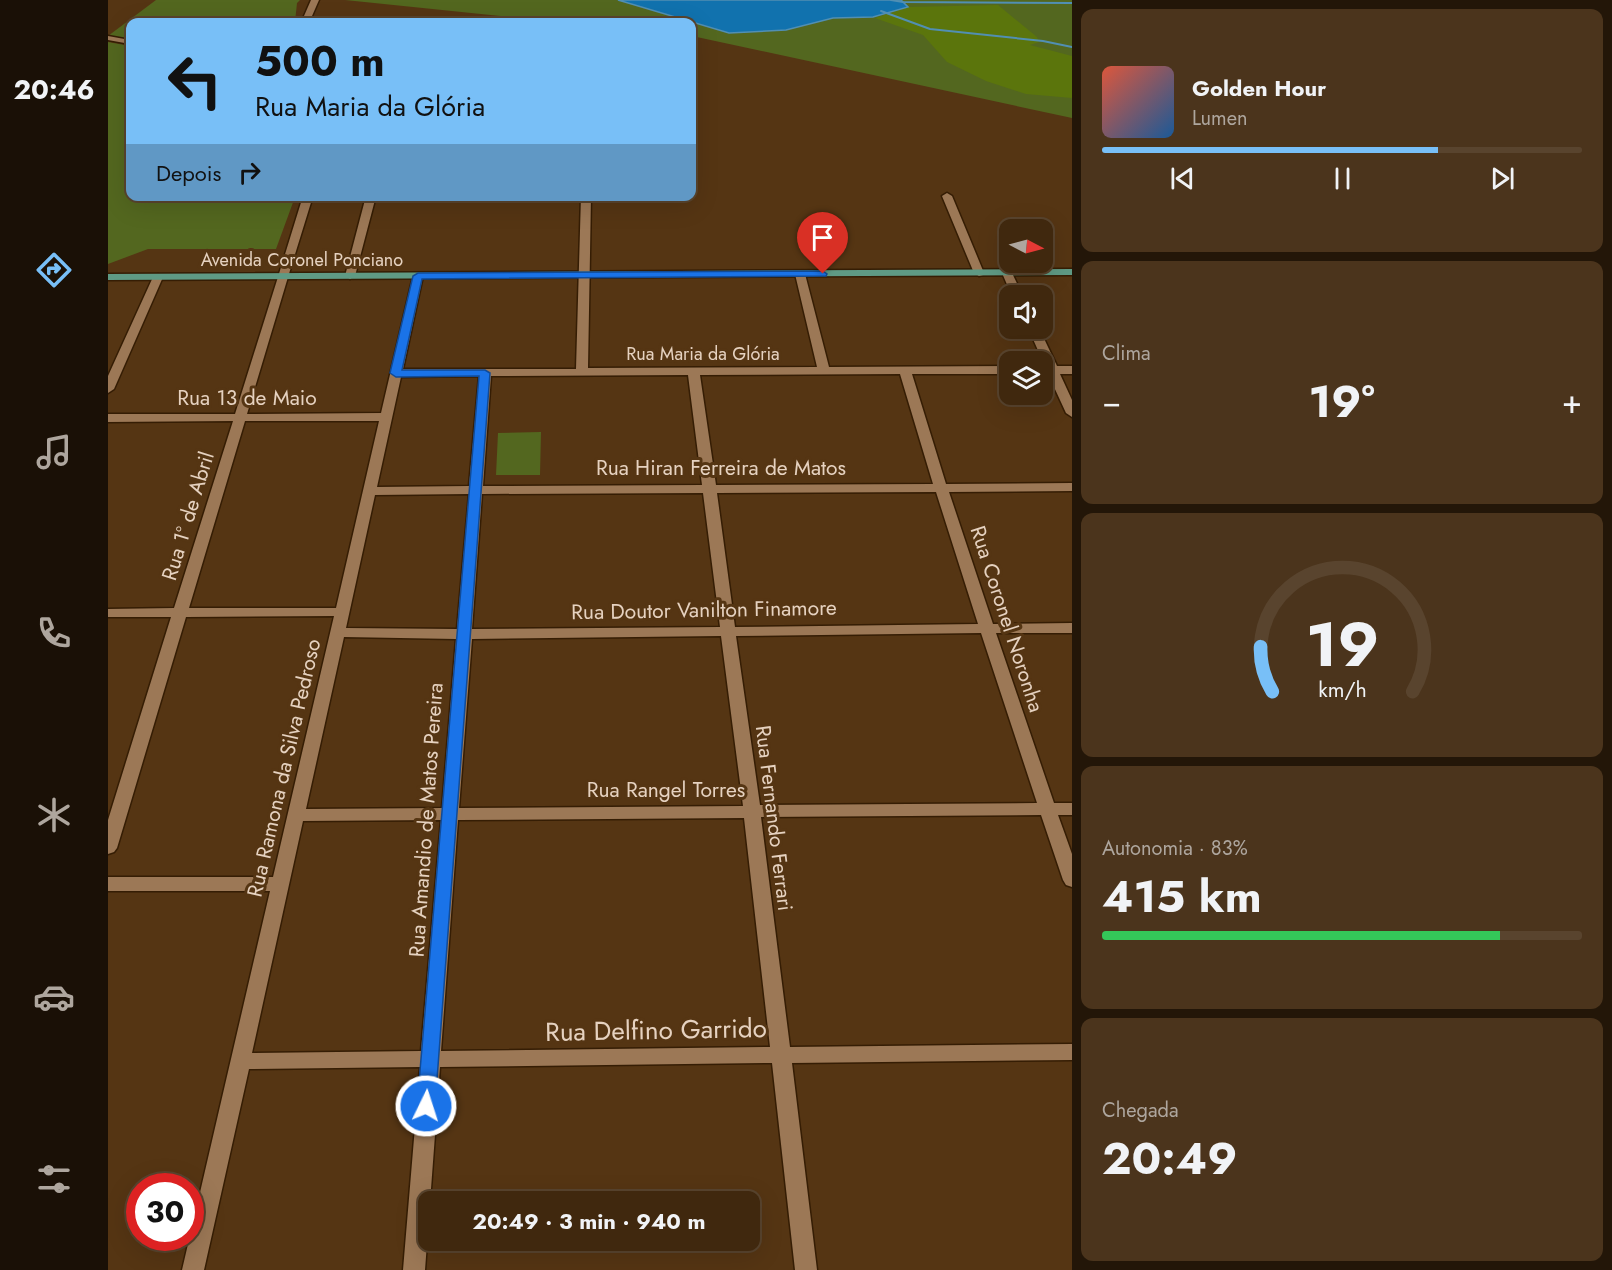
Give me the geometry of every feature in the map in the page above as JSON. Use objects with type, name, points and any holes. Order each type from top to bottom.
[{"type":"main road","name":"Avenida Coronel Ponciano","points":[[1053,272],[1072,272]]},
{"type":"main road","name":"Avenida Coronel Ponciano","points":[[108,278],[999,273]]},
{"type":"street","points":[[308,18],[315,0]]},
{"type":"street","points":[[108,38],[126,41]]},
{"type":"street","points":[[947,196],[979,273]]},
{"type":"street","name":"Rua 1º de Abril","points":[[108,848],[306,201]]},
{"type":"street","points":[[350,276],[370,201]]},
{"type":"street","points":[[582,372],[586,201]]},
{"type":"street","points":[[1007,273],[1013,285]]},
{"type":"street","points":[[800,274],[824,371]]},
{"type":"street","name":"Rua Ramona da Silva Pedroso","points":[[193,1270],[418,276]]},
{"type":"street","points":[[108,389],[158,277]]},
{"type":"street","name":"Rua Maria da Glória","points":[[396,373],[999,370]]},
{"type":"street","points":[[1053,370],[1072,370]]},
{"type":"street","name":"Rua Coronel Noronha","points":[[905,371],[940,488],[1072,880]]},
{"type":"street","name":"Rua Fernando Ferrari","points":[[694,372],[752,812],[806,1270]]},
{"type":"street","name":"Rua Amandio de Matos Pereira","points":[[414,1270],[485,373]]},
{"type":"street","points":[[1053,379],[1072,413]]},
{"type":"street","name":"Rua 13 de Maio","points":[[108,418],[386,417]]},
{"type":"street","name":"Rua Hiran Ferreira de Matos","points":[[369,491],[1072,487]]},
{"type":"street","points":[[108,613],[342,612]]},
{"type":"street","name":"Rua Doutor Vanilton Finamore","points":[[338,632],[463,634],[1072,628]]},
{"type":"street","name":"Rua Rangel Torres","points":[[296,815],[1072,810]]},
{"type":"street","points":[[108,884],[281,884]]},
{"type":"street","name":"Rua Delfino Garrido","points":[[240,1061],[1072,1052]]},
{"type":"green space","points":[[156,0],[300,0],[297,3],[295,18],[132,18]]},
{"type":"green space","points":[[345,0],[1072,0],[1072,118],[696,37],[696,18],[520,18]]},
{"type":"green space","points":[[998,5],[1037,37],[1039,42],[1030,45],[1072,56],[1072,98],[1026,94],[986,81],[947,62],[923,35],[875,18],[908,7]]},
{"type":"green space","points":[[126,22],[126,39],[108,36]]},
{"type":"green space","points":[[108,42],[126,45],[126,201],[294,201],[276,249],[148,249],[108,264]]},
{"type":"green space","points":[[541,432],[540,475],[496,475],[498,433]]},
{"type":"water","points":[[618,0],[901,0],[908,7],[873,17],[833,18],[786,30],[729,33],[696,23],[696,18],[679,18]]},
{"type":"waterway","points":[[891,0],[903,2],[1072,3]]},
{"type":"waterway","points":[[881,11],[930,29],[1043,41],[1072,47]]},
{"type":"route","points":[[426,1106],[485,373],[396,373],[418,276],[823,274]]}]
